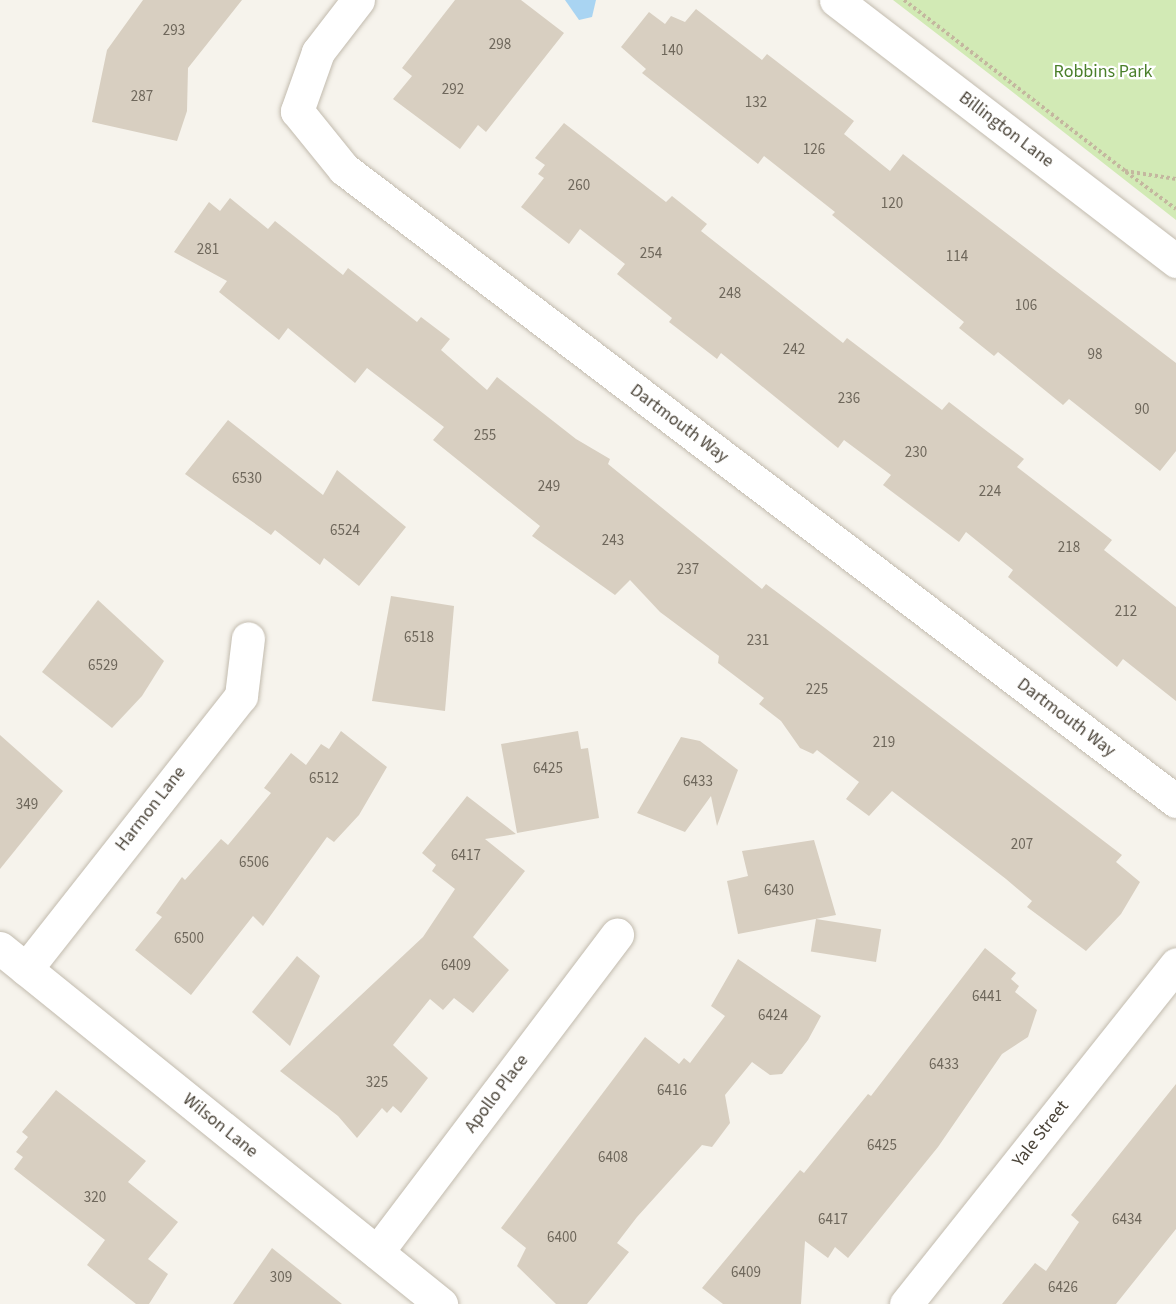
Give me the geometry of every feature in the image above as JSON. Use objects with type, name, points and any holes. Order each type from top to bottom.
[{"type":"street","name":"Dartmouth Way","points":[[358,0],[318,52],[297,111],[344,169],[1176,801]]},
{"type":"street","name":"Billington Lane","points":[[836,0],[1176,261]]},
{"type":"street","name":"Harmon Lane","points":[[26,969],[242,696],[248,638]]},
{"type":"street","name":"Apollo Place","points":[[377,1252],[617,935]]},
{"type":"street","name":"Wilson Lane","points":[[0,948],[377,1252],[435,1302]]},
{"type":"street","name":"Yale Street","points":[[906,1304],[1176,964]]},
{"type":"path","points":[[904,0],[1176,209]]},
{"type":"path","points":[[1125,171],[1176,179]]},
{"type":"green space","name":"Robbins Park","points":[[893,0],[1176,0],[1176,220],[992,76]]},
{"type":"water","points":[[565,0],[596,0],[592,17],[579,20]]},
{"type":"building","points":[[143,0],[242,0],[188,68],[187,111],[177,141],[92,122],[107,50]]},
{"type":"building","points":[[455,0],[521,0],[564,33],[486,132],[478,125],[460,149],[393,99],[412,76],[402,68]]},
{"type":"building","points":[[696,9],[762,60],[767,54],[854,121],[844,134],[890,171],[903,154],[1176,363],[1176,451],[1160,471],[1069,399],[1063,405],[998,352],[994,356],[959,328],[964,322],[832,215],[835,212],[764,156],[758,164],[642,73],[646,69],[621,47],[649,12],[665,24],[671,16],[685,22]]},
{"type":"building","points":[[564,123],[666,202],[672,196],[707,224],[701,231],[843,343],[847,338],[942,410],[949,402],[1024,459],[1017,467],[1112,540],[1104,550],[1176,607],[1176,701],[1123,659],[1117,667],[1008,577],[1013,570],[966,532],[959,542],[883,485],[891,475],[844,440],[838,448],[721,353],[717,359],[669,322],[672,318],[617,274],[625,264],[580,229],[569,244],[521,207],[544,178],[538,174],[545,165],[535,158]]},
{"type":"building","points":[[230,198],[268,229],[275,221],[343,275],[348,268],[417,322],[421,317],[450,339],[441,350],[487,390],[497,377],[576,439],[610,459],[608,464],[762,589],[766,584],[1122,855],[1116,862],[1140,882],[1121,914],[1086,951],[1027,907],[1032,901],[1006,879],[892,791],[869,816],[846,799],[859,782],[817,750],[813,754],[800,748],[781,721],[759,704],[764,698],[718,663],[719,656],[660,612],[630,580],[615,595],[532,536],[540,526],[433,440],[444,427],[367,368],[355,383],[288,328],[279,340],[219,292],[227,281],[174,252],[209,202],[220,211]]},
{"type":"building","points":[[228,420],[323,495],[337,470],[406,527],[359,586],[324,558],[320,565],[275,530],[271,535],[185,474]]},
{"type":"building","points":[[391,596],[454,606],[445,711],[372,701]]},
{"type":"building","points":[[98,600],[164,661],[142,696],[112,728],[42,672]]},
{"type":"building","points":[[341,731],[387,767],[359,815],[334,842],[327,837],[263,926],[253,916],[191,995],[135,950],[162,917],[156,913],[182,877],[185,880],[221,839],[228,845],[271,793],[264,788],[291,753],[306,765],[321,744],[329,749]]},
{"type":"building","points":[[578,731],[581,749],[588,748],[599,818],[517,833],[501,744]]},
{"type":"building","points":[[0,735],[63,791],[0,869]]},
{"type":"building","points":[[681,737],[700,741],[738,770],[717,826],[711,796],[685,832],[637,813]]},
{"type":"building","points":[[467,796],[516,834],[485,839],[525,871],[473,937],[509,970],[473,1013],[454,998],[443,1010],[430,999],[393,1045],[428,1078],[401,1113],[393,1106],[387,1113],[382,1108],[357,1138],[338,1116],[280,1071],[423,937],[455,889],[432,871],[436,865],[422,853]]},
{"type":"building","points":[[814,840],[836,915],[738,934],[727,881],[748,876],[742,851]]},
{"type":"building","points":[[816,919],[881,929],[876,962],[811,952]]},
{"type":"building","points":[[985,948],[1016,973],[1011,979],[1019,986],[1015,992],[1037,1010],[1028,1037],[1002,1054],[938,1147],[848,1258],[835,1247],[828,1258],[805,1241],[801,1304],[723,1304],[702,1288],[800,1170],[804,1173],[868,1094],[871,1096]]},
{"type":"building","points":[[297,956],[320,976],[290,1046],[252,1012]]},
{"type":"building","points":[[738,959],[821,1016],[808,1040],[782,1074],[770,1075],[752,1062],[725,1095],[730,1123],[712,1147],[702,1145],[637,1217],[617,1243],[629,1252],[587,1304],[556,1304],[517,1266],[526,1248],[501,1228],[645,1037],[679,1064],[684,1058],[690,1063],[725,1016],[711,1006]]},
{"type":"building","points":[[1176,1084],[1176,1229],[1116,1304],[1002,1304],[1035,1263],[1046,1271],[1079,1222],[1071,1215]]},
{"type":"building","points":[[56,1090],[146,1161],[128,1182],[178,1222],[148,1259],[168,1274],[149,1304],[136,1304],[87,1265],[105,1240],[14,1169],[23,1157],[16,1152],[28,1137],[22,1132]]},
{"type":"building","points":[[272,1248],[342,1304],[233,1304]]}]
